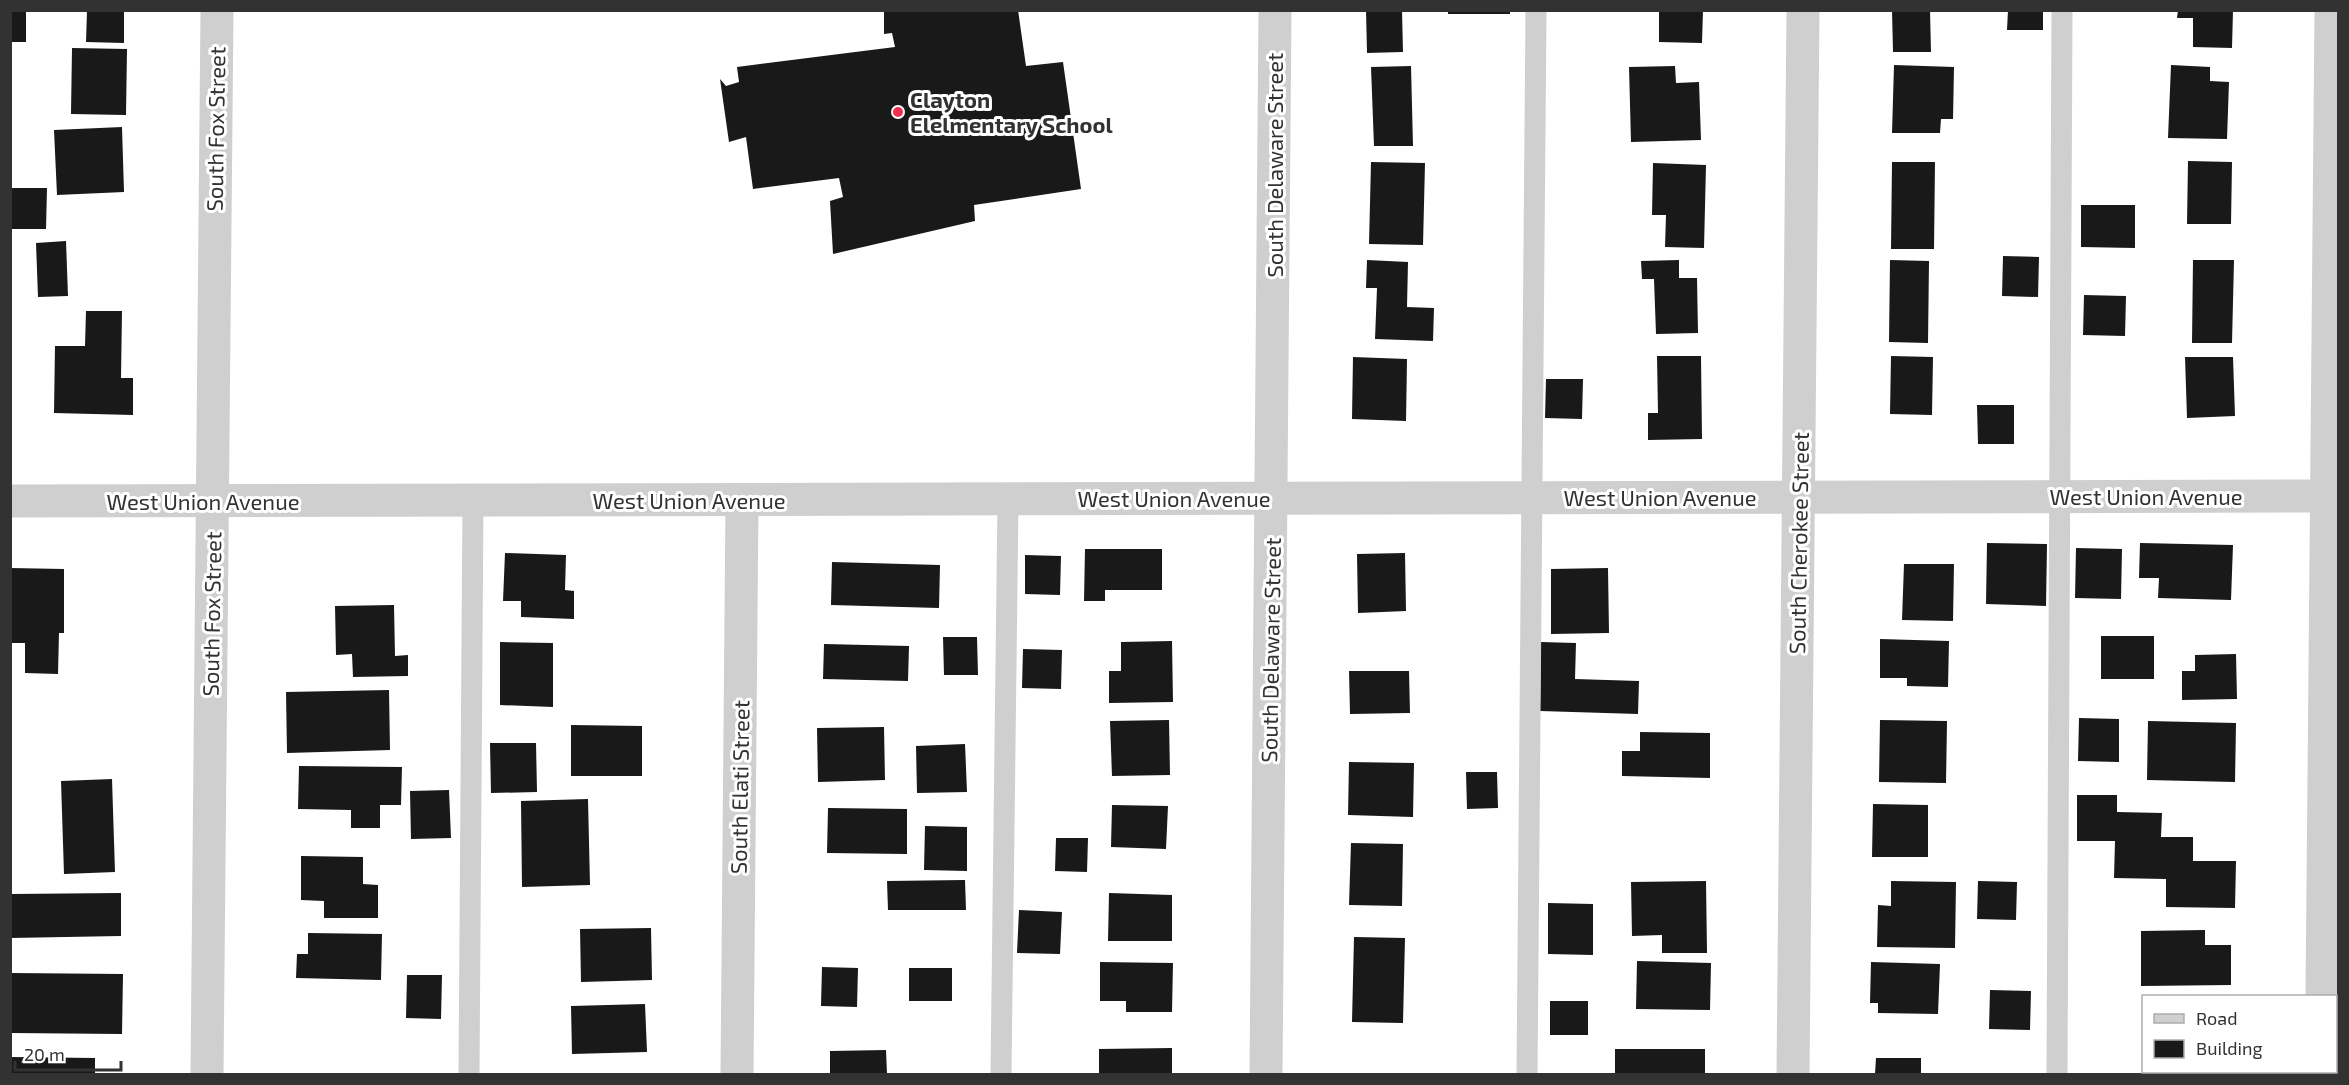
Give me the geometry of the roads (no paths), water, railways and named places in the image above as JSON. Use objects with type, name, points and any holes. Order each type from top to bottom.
[{"type":"street","name":"South Fox Street","points":[[207,1074],[217,10]]},
{"type":"street","name":"South Delaware Street","points":[[1266,1074],[1275,10]]},
{"type":"street","name":"South Cherokee Street","points":[[1793,1074],[1803,10]]},
{"type":"street","points":[[2322,995],[2332,496],[2331,10]]},
{"type":"street","name":"West Union Avenue","points":[[10,501],[2332,496]]},
{"type":"street","name":"South Elati Street","points":[[736,1074],[742,500]]},
{"type":"lane","points":[[1527,1074],[1536,10]]},
{"type":"lane","points":[[2057,1074],[2062,10]]},
{"type":"lane","points":[[1001,1074],[1008,499]]},
{"type":"lane","points":[[469,1074],[473,500]]},
{"type":"place","name":"Clayton Elelmentary School","points":[[898,112]]}]
